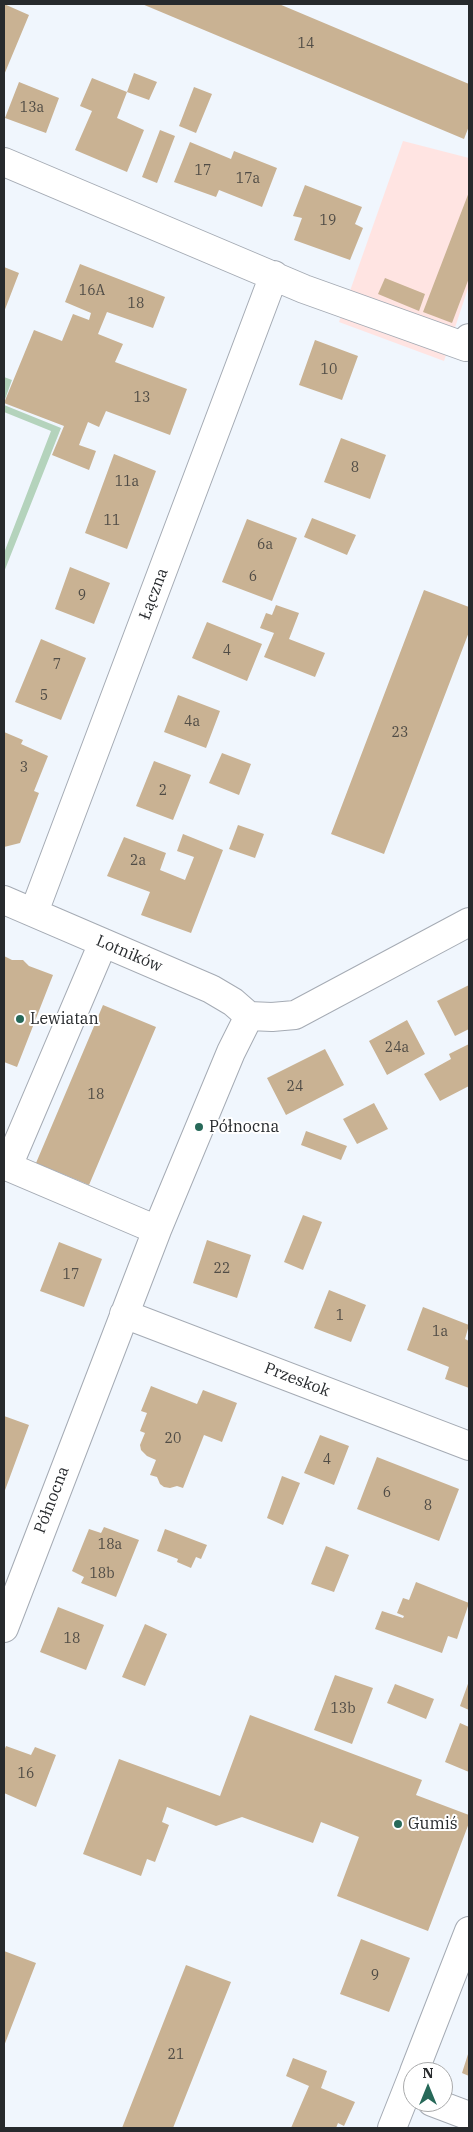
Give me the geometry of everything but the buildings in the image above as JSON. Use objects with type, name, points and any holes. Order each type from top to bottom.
[{"type":"street","points":[[4,162],[304,289],[466,347],[469,338]]},
{"type":"street","name":"Łączna","points":[[34,912],[274,275]]},
{"type":"street","name":"Lotników","points":[[4,900],[211,989],[234,1002],[249,1016]]},
{"type":"street","points":[[249,1016],[272,1018],[295,1015],[469,922]]},
{"type":"street","points":[[103,943],[6,1166],[156,1230]]},
{"type":"street","name":"Północna","points":[[4,1628],[156,1230],[230,1052],[249,1016]]},
{"type":"street","name":"Przeskok","points":[[124,1314],[469,1446]]},
{"type":"street","points":[[420,2062],[469,1931]]},
{"type":"street","points":[[392,2128],[403,2103]]},
{"type":"street","points":[[453,2110],[469,2116]]},
{"type":"shaded area","points":[[403,141],[469,158],[469,285],[444,361],[339,322]]},
{"type":"green space","points":[[4,377],[12,380],[4,402]]},
{"type":"green space","points":[[4,405],[61,428],[4,572],[4,553],[51,431],[4,412]]},
{"type":"place","name":"Lewiatan","points":[[20,1019]]},
{"type":"place","name":"Północna","points":[[199,1127]]},
{"type":"place","name":"Gumiś","points":[[398,1824]]}]
